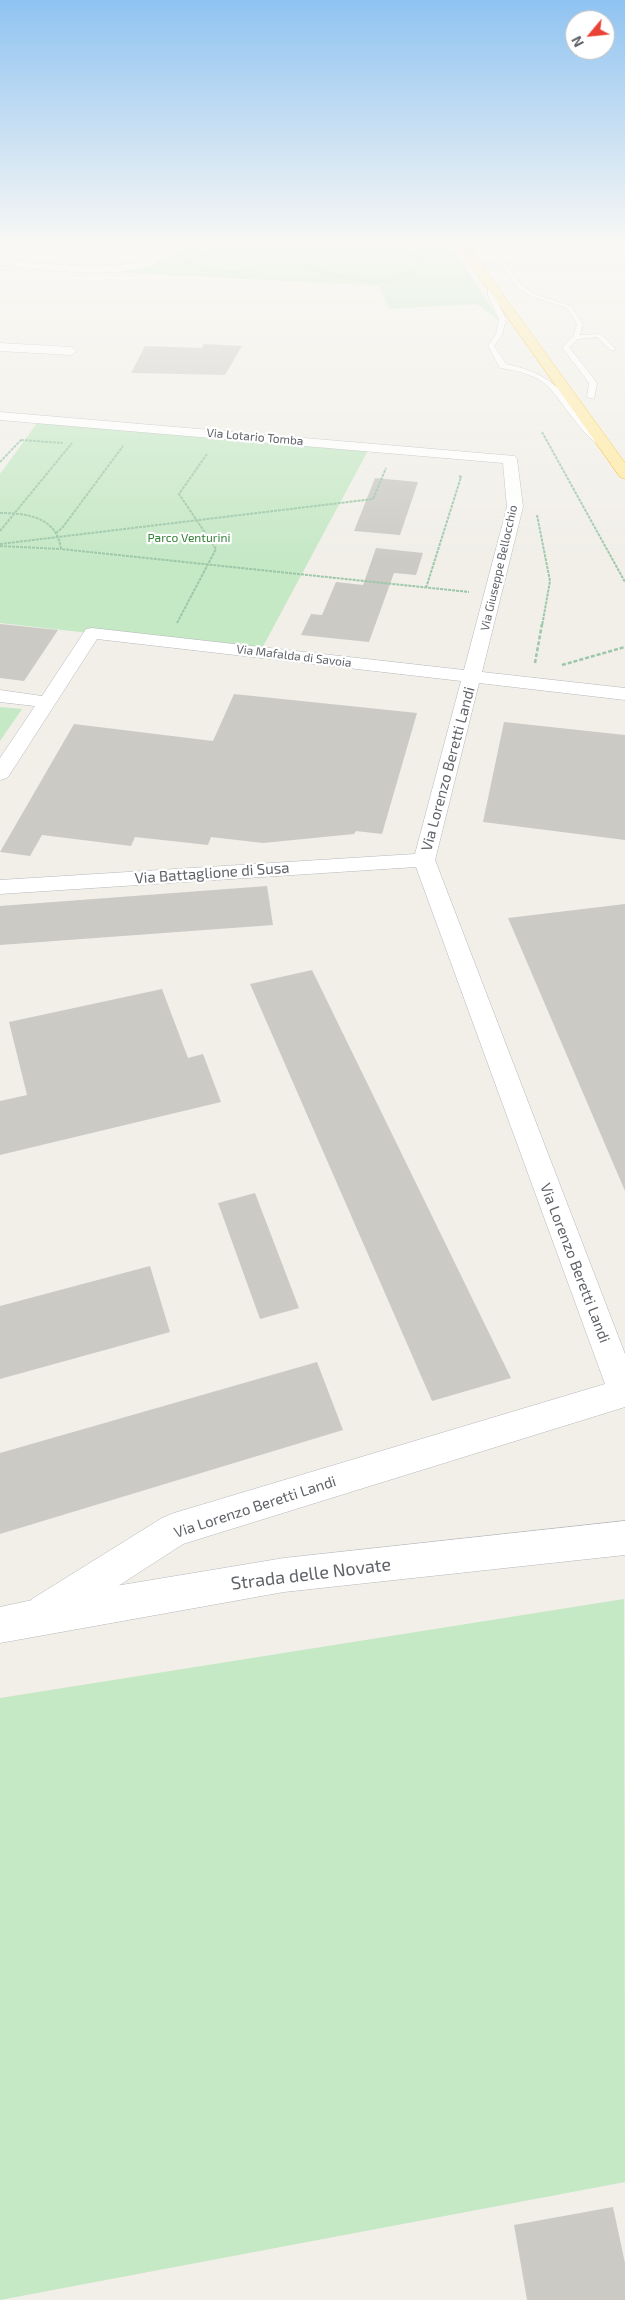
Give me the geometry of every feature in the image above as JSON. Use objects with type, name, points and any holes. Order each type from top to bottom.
[{"type":"highway","points":[[535,349],[625,474]]},
{"type":"highway","points":[[556,349],[594,401]]},
{"type":"street","points":[[41,349],[71,351]]},
{"type":"street","name":"Via Lotario Tomba","points":[[0,416],[510,459]]},
{"type":"street","name":"Via Giuseppe Bellocchio","points":[[472,676],[515,507],[510,459]]},
{"type":"street","name":"Via Mafalda di Savoia","points":[[47,702],[92,633],[625,694]]},
{"type":"street","name":"Via Lorenzo Beretti Landi","points":[[37,1617],[174,1530],[624,1393],[424,860],[472,676]]},
{"type":"street","points":[[0,696],[47,702],[0,774]]},
{"type":"street","name":"Via Battaglione di Susa","points":[[0,887],[424,860]]},
{"type":"street","name":"Strada delle Novate","points":[[0,1625],[284,1575],[625,1538]]},
{"type":"lane","points":[[493,349],[503,366],[529,370],[546,379],[563,396],[592,437],[603,444]]},
{"type":"lane","points":[[566,349],[593,383],[594,401]]},
{"type":"path","points":[[0,462],[40,419]]},
{"type":"path","points":[[56,533],[63,527],[137,427]]},
{"type":"path","points":[[542,432],[625,582]]},
{"type":"path","points":[[0,531],[72,443]]},
{"type":"path","points":[[0,545],[373,499],[393,449]]},
{"type":"path","points":[[167,641],[216,549],[179,494],[207,454]]},
{"type":"path","points":[[385,470],[394,470]]},
{"type":"path","points":[[426,588],[461,476],[452,476]]},
{"type":"path","points":[[514,499],[534,500],[550,581],[534,668]]},
{"type":"path","points":[[0,513],[39,519],[53,528],[59,537],[61,549]]},
{"type":"path","points":[[0,545],[61,549],[493,594]]},
{"type":"path","points":[[555,666],[625,647]]},
{"type":"green space","name":"Parco Venturini","points":[[40,419],[370,447],[260,652],[0,623],[0,474]]},
{"type":"green space","points":[[0,707],[22,709],[0,741]]},
{"type":"green space","points":[[624,1599],[625,2182],[0,2300],[0,1698]]},
{"type":"building","points":[[143,349],[240,349],[225,375],[131,373]]},
{"type":"building","points":[[375,478],[418,482],[400,535],[354,531]]},
{"type":"building","points":[[376,548],[423,553],[416,575],[394,573],[369,642],[301,635],[311,614],[322,615],[336,582],[363,585]]},
{"type":"building","points":[[0,624],[58,630],[24,681],[0,678]]},
{"type":"building","points":[[234,694],[417,713],[382,834],[356,831],[354,834],[263,843],[211,837],[208,845],[135,837],[131,846],[42,835],[30,856],[0,852],[74,724],[213,741]]},
{"type":"building","points":[[504,722],[625,735],[625,840],[483,822]]},
{"type":"building","points":[[267,886],[273,925],[0,945],[0,906]]},
{"type":"building","points":[[625,904],[625,1191],[508,918]]},
{"type":"building","points":[[312,970],[511,1378],[432,1401],[250,984]]},
{"type":"building","points":[[162,989],[188,1058],[203,1054],[221,1102],[0,1155],[0,1101],[27,1095],[9,1022]]},
{"type":"building","points":[[255,1193],[299,1308],[260,1319],[218,1203]]},
{"type":"building","points":[[150,1266],[170,1332],[0,1379],[0,1306]]},
{"type":"building","points":[[317,1362],[343,1430],[0,1534],[0,1453]]},
{"type":"building","points":[[613,2207],[625,2263],[625,2300],[527,2300],[514,2225]]}]
